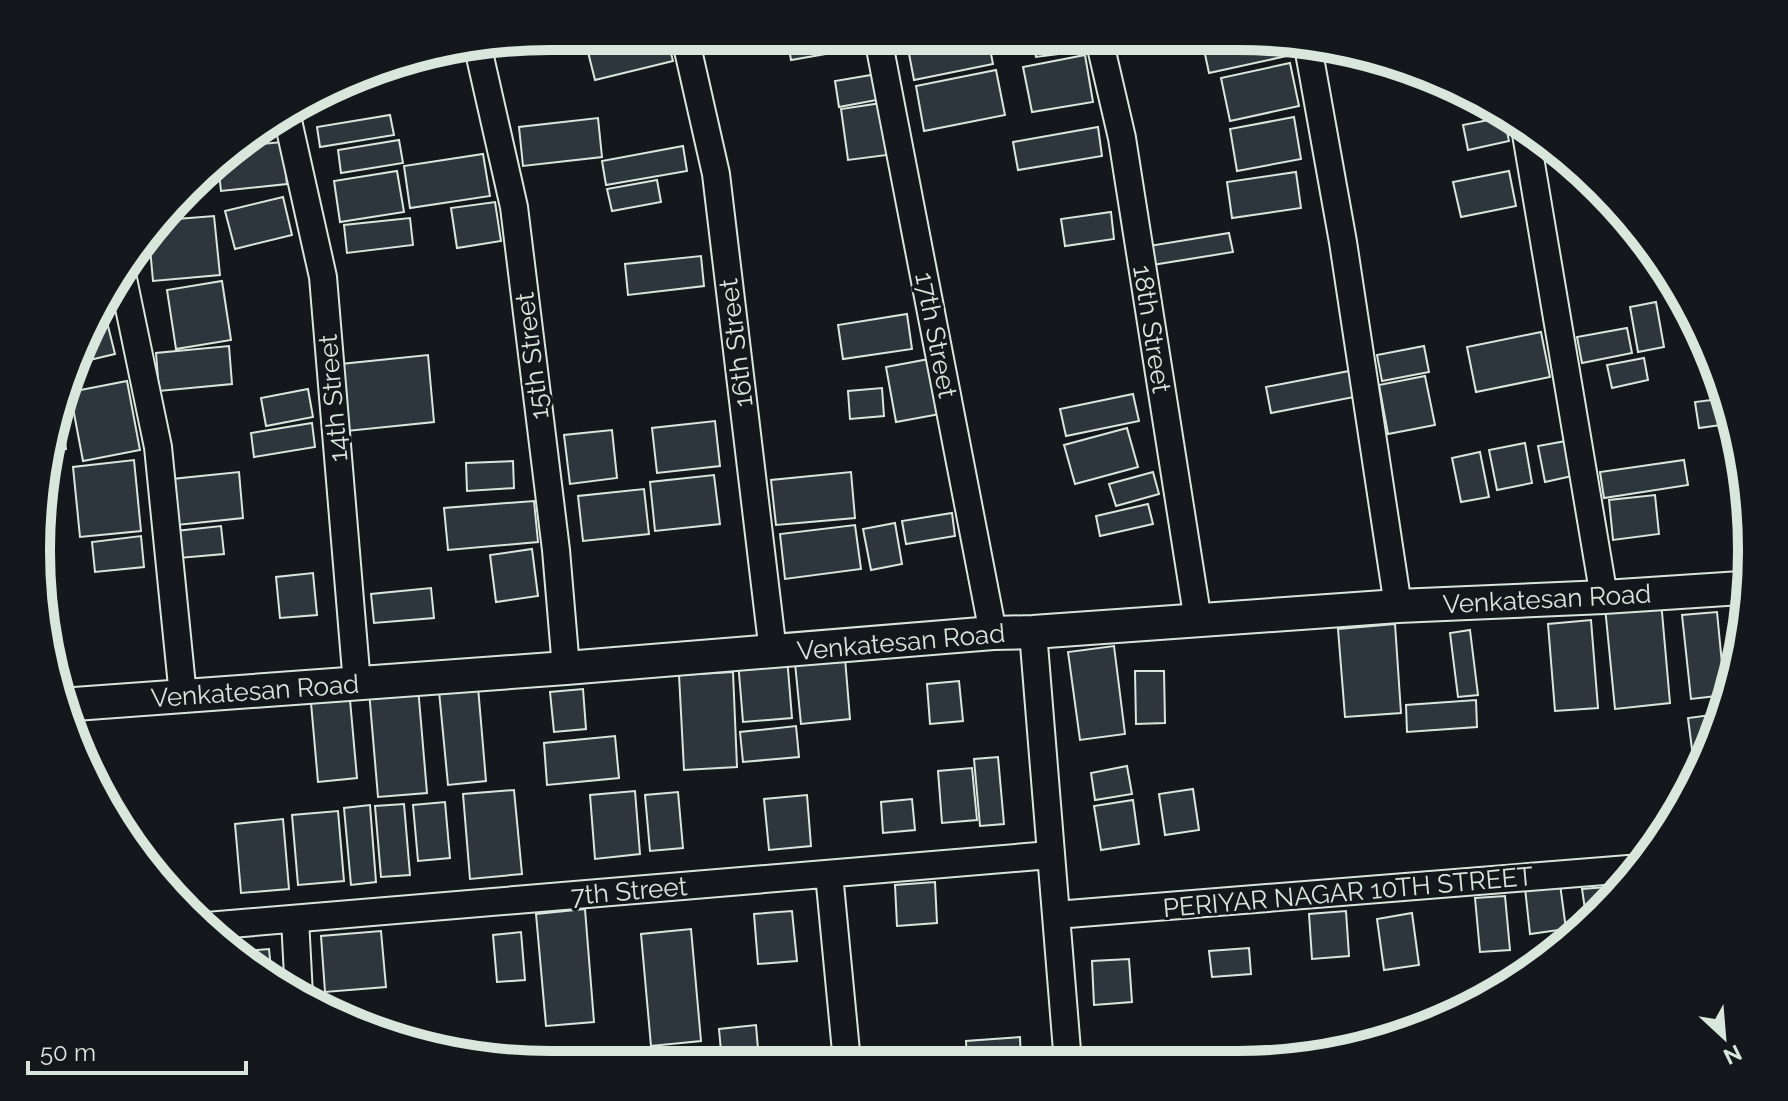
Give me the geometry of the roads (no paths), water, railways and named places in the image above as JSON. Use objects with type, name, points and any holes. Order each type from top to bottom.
[{"type":"street","name":"16th Street","points":[[688,50],[716,174],[773,652]]},
{"type":"street","name":"17th Street","points":[[880,50],[993,633]]},
{"type":"street","name":"18th Street","points":[[1102,50],[1122,138],[1198,621]]},
{"type":"street","name":"15th Street","points":[[480,55],[514,207],[556,550],[566,668]]},
{"type":"street","points":[[1310,55],[1343,242],[1398,606]]},
{"type":"street","name":"14th Street","points":[[289,124],[323,277],[357,684]]},
{"type":"street","points":[[1527,142],[1604,597]]},
{"type":"street","points":[[125,287],[158,447],[183,696]]},
{"type":"street","name":"Venkatesan Road","points":[[75,704],[993,633],[1398,606],[1737,588]]},
{"type":"street","points":[[1033,632],[1067,1051]]},
{"type":"street","name":"7th Street","points":[[218,925],[1050,855]]},
{"type":"street","name":"PERIYAR NAGAR 10TH STREET","points":[[1056,915],[1623,869]]},
{"type":"street","points":[[829,874],[846,1051]]},
{"type":"street","points":[[295,919],[298,983]]}]
